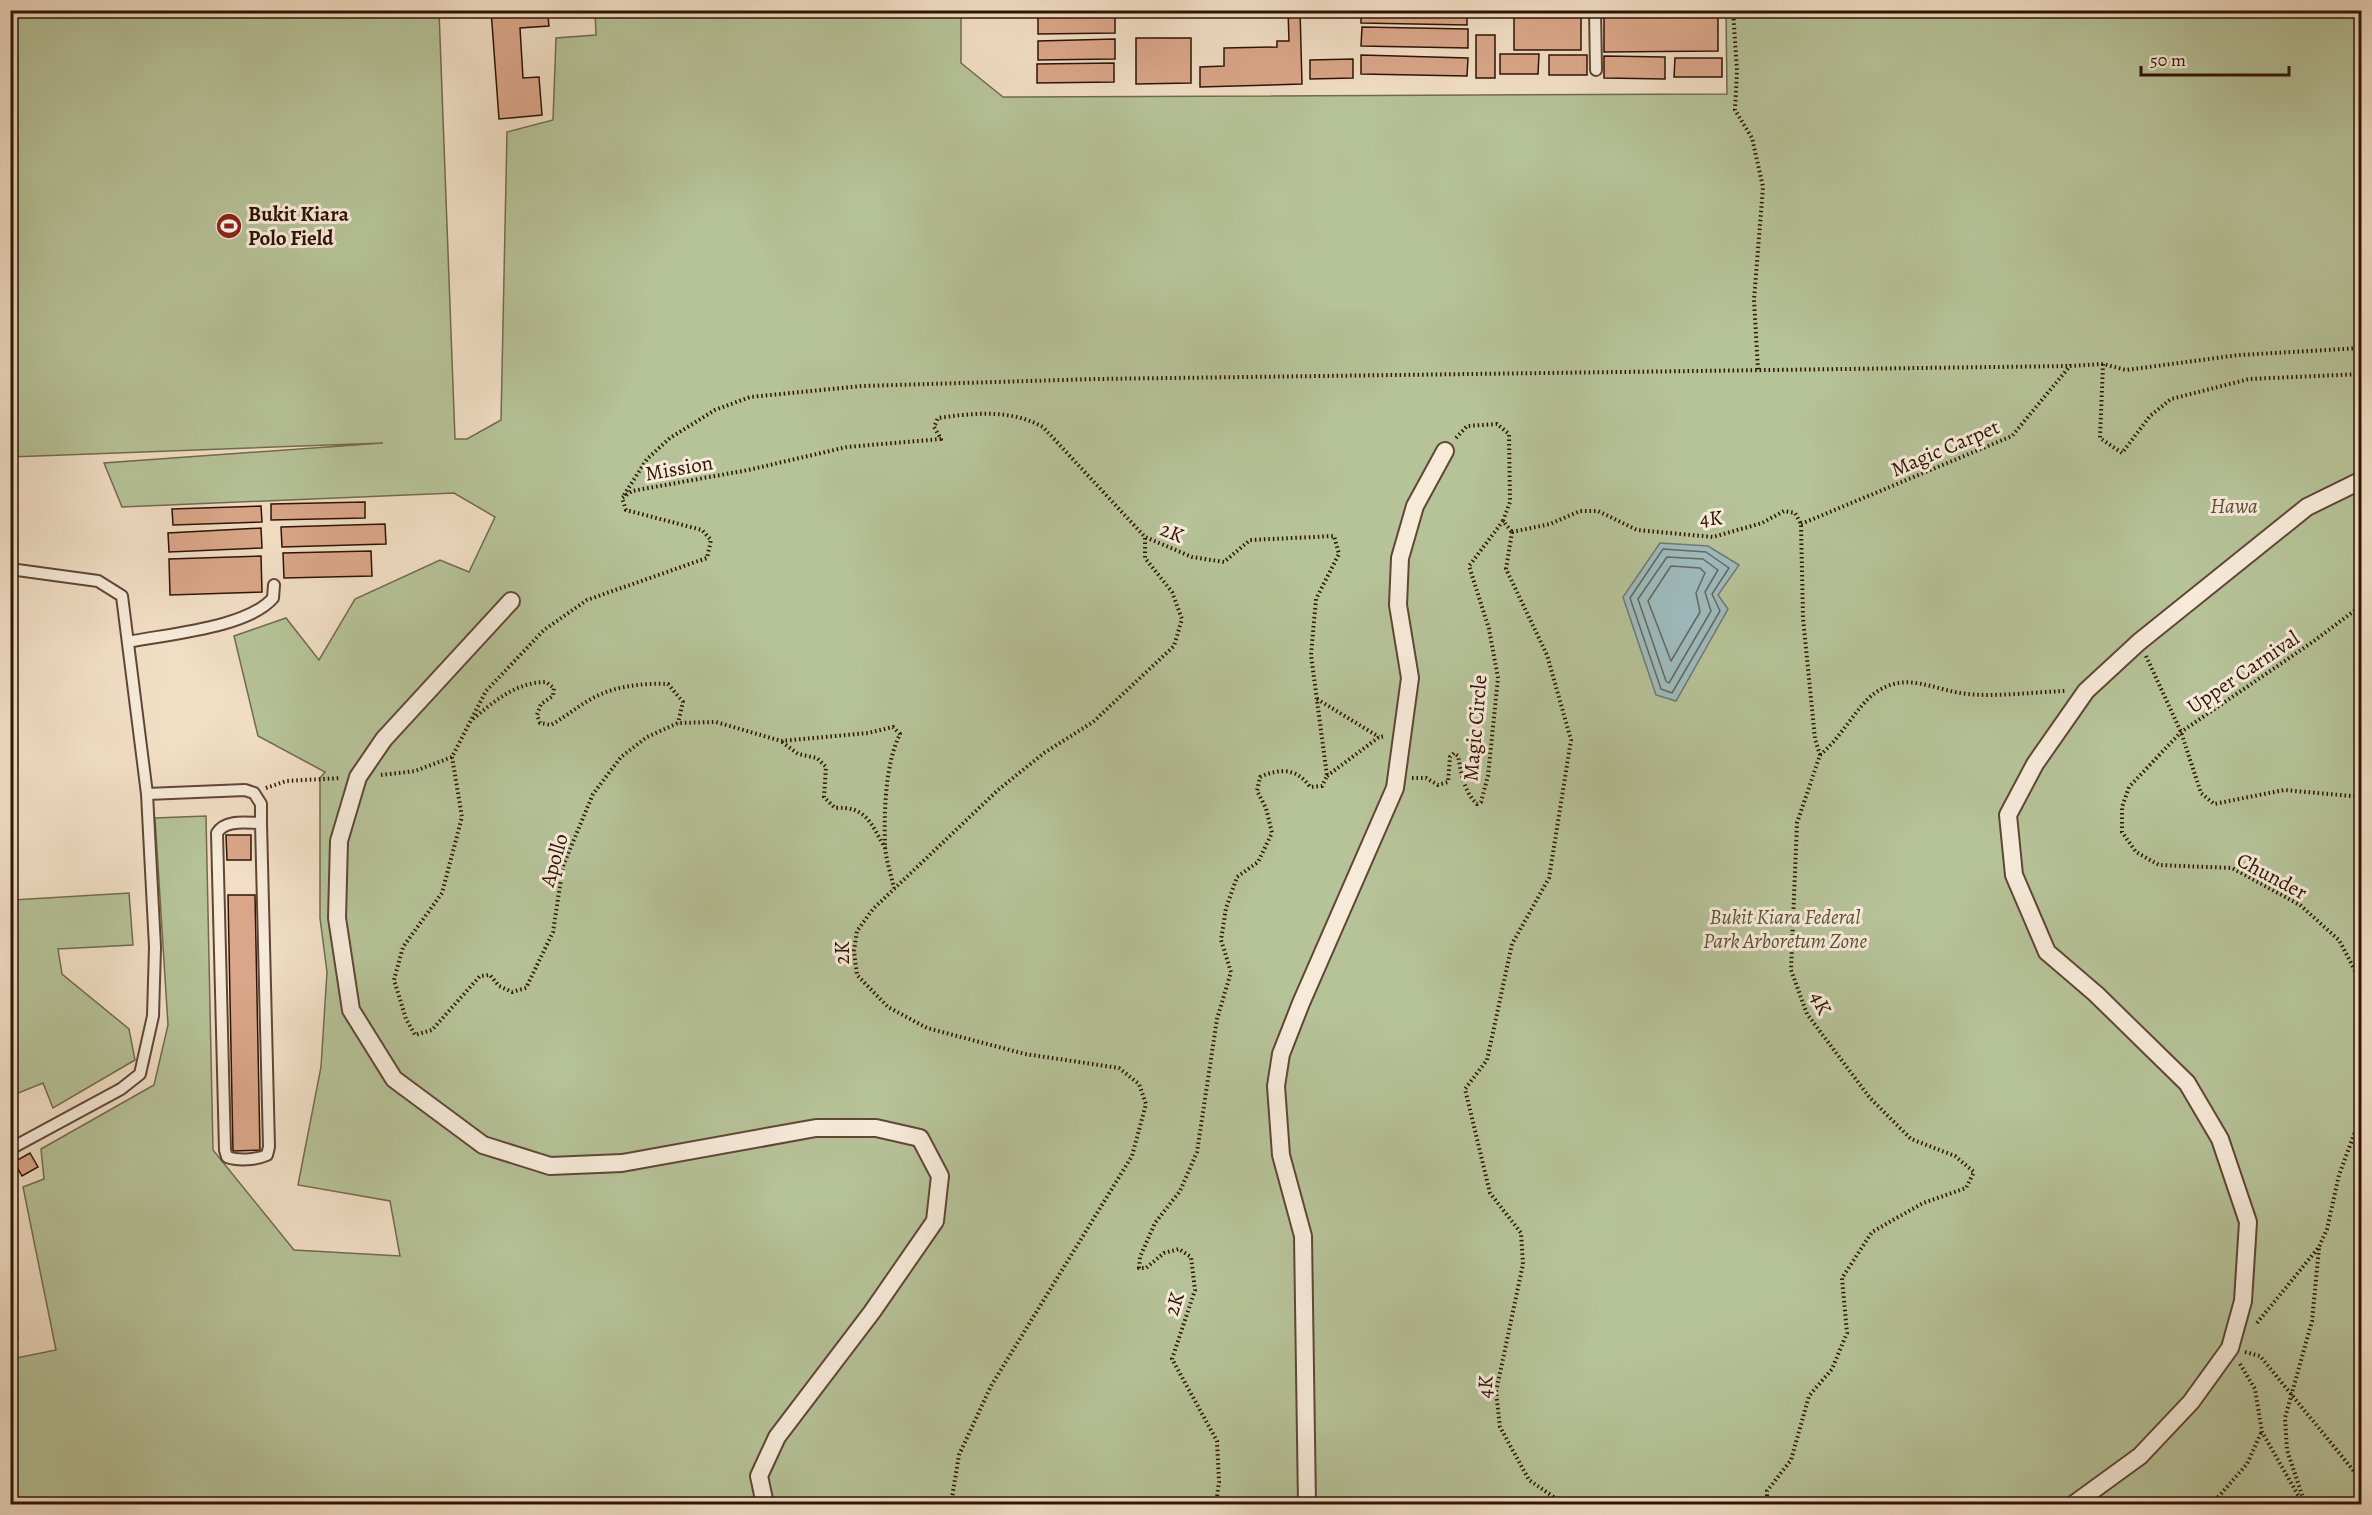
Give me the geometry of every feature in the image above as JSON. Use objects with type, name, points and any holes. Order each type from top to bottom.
[{"type":"street","points":[[1307,1504],[1303,1236],[1281,1155],[1276,1086],[1281,1054],[1301,1003],[1395,788],[1410,678],[1398,605],[1400,558],[1415,506],[1445,451]]},
{"type":"street","points":[[2074,1504],[2140,1456],[2191,1402],[2230,1348],[2243,1301],[2248,1222],[2220,1139],[2187,1083],[2096,994],[2047,952],[2014,875],[2008,815],[2035,764],[2086,691],[2139,642],[2307,507],[2361,480]]},
{"type":"street","points":[[511,601],[384,739],[358,777],[339,841],[337,918],[351,1010],[394,1079],[483,1145],[550,1166],[622,1163],[816,1128],[876,1128],[920,1138],[940,1176],[935,1221],[872,1312],[777,1437],[759,1476],[765,1504]]},
{"type":"lane","points":[[1595,10],[1596,70]]},
{"type":"lane","points":[[10,569],[98,580],[122,596],[147,794],[154,947],[153,1016],[140,1074],[121,1089],[10,1149]]},
{"type":"lane","points":[[128,642],[221,623],[251,614],[273,598],[274,585]]},
{"type":"lane","points":[[147,794],[245,790],[254,793],[261,804],[269,1147],[267,1155],[260,1158],[233,1159],[227,1157],[225,1150],[217,833],[220,827],[228,823],[261,823]]},
{"type":"path","points":[[1733,10],[1737,71],[1735,110],[1752,138],[1763,187],[1754,300],[1758,370]]},
{"type":"path","points":[[622,498],[647,459],[670,438],[716,410],[750,397],[862,386],[1085,379],[2103,364],[2126,370],[2154,364],[2240,355],[2361,348]]},
{"type":"path","points":[[2103,364],[2100,438],[2122,453],[2150,416],[2170,399],[2249,379],[2361,374]]},
{"type":"path","name":"Magic Carpet","points":[[1801,524],[2012,436],[2070,366]]},
{"type":"path","name":"Mission","points":[[452,757],[486,691],[544,630],[587,600],[707,558],[711,540],[702,530],[626,510],[622,498],[632,491],[748,470],[848,447],[941,439],[934,427],[938,418],[977,412],[1027,418],[1043,427],[1145,537]]},
{"type":"path","points":[[1445,451],[1467,426],[1497,424],[1509,434],[1510,502],[1503,521],[1512,532]]},
{"type":"path","name":"4K","points":[[1564,1504],[1529,1480],[1500,1427],[1496,1392],[1523,1264],[1521,1233],[1490,1193],[1465,1089],[1487,1060],[1512,944],[1549,878],[1571,740],[1547,655],[1506,569],[1512,532],[1550,524],[1580,511],[1598,512],[1637,530],[1713,537],[1762,523],[1784,512],[1795,513],[1801,524]]},
{"type":"path","name":"Magic Circle","points":[[1395,788],[1410,778],[1426,778],[1438,785],[1448,782],[1450,757],[1454,753],[1458,756],[1462,780],[1473,801],[1477,804],[1481,802],[1488,776],[1498,678],[1489,629],[1469,566],[1503,521]]},
{"type":"path","points":[[1801,524],[1803,618],[1815,740],[1820,755],[1834,743],[1875,693],[1899,681],[1919,681],[1967,694],[2086,691]]},
{"type":"path","name":"2K","points":[[951,1504],[959,1455],[991,1386],[1132,1156],[1146,1104],[1139,1084],[1119,1068],[1003,1049],[927,1028],[888,1007],[857,975],[854,951],[857,931],[873,909],[998,790],[1044,753],[1093,722],[1174,646],[1182,619],[1172,592],[1145,558],[1145,537],[1192,557],[1224,562],[1250,540],[1334,536],[1339,554],[1316,599],[1311,656],[1327,776],[1322,786],[1310,787],[1303,776],[1290,771],[1274,770],[1260,777],[1257,791],[1266,808],[1272,833],[1258,862],[1237,877],[1226,908],[1221,940],[1231,972],[1217,1019],[1197,1152],[1180,1191],[1155,1222],[1140,1257],[1139,1268],[1146,1268],[1164,1253],[1179,1249],[1191,1257],[1195,1290],[1172,1359],[1217,1441],[1219,1482],[1216,1504]]},
{"type":"path","name":"Upper Carnival","points":[[2361,605],[2305,648],[2181,732],[2201,794],[2214,804],[2284,790],[2361,797]]},
{"type":"path","points":[[2139,642],[2181,732]]},
{"type":"path","points":[[470,721],[510,691],[532,682],[546,682],[554,688],[552,696],[541,704],[537,715],[540,723],[551,725],[591,699],[619,688],[647,684],[668,684],[683,702],[678,723]]},
{"type":"path","points":[[1317,699],[1379,737]]},
{"type":"path","name":"Apollo","points":[[452,757],[462,817],[442,893],[403,947],[394,980],[406,1019],[416,1035],[432,1030],[480,976],[490,975],[499,986],[512,992],[526,988],[553,932],[563,866],[593,794],[621,757],[647,737],[678,723],[716,722],[781,741],[868,733],[893,727],[900,734],[893,748],[889,768],[885,848],[895,889]]},
{"type":"path","points":[[1327,776],[1379,737],[1404,732]]},
{"type":"path","name":"Chunder","points":[[2181,732],[2129,788],[2121,807],[2122,832],[2136,852],[2159,865],[2232,868],[2300,905],[2339,940],[2361,984]]},
{"type":"path","points":[[781,741],[798,754],[818,758],[826,767],[824,797],[835,808],[852,807],[869,819],[885,848]]},
{"type":"path","name":"4K","points":[[1767,1504],[1767,1491],[1791,1460],[1809,1396],[1832,1369],[1847,1333],[1842,1278],[1872,1232],[1923,1203],[1966,1188],[1974,1172],[1955,1156],[1911,1139],[1841,1063],[1807,1014],[1791,970],[1797,823],[1820,755]]},
{"type":"path","points":[[254,793],[286,781],[416,771],[452,757]]},
{"type":"path","points":[[2251,1328],[2265,1315],[2319,1247],[2327,1229],[2339,1175],[2361,1113]]},
{"type":"path","points":[[2304,1504],[2287,1450],[2286,1418],[2312,1321],[2319,1247]]},
{"type":"path","points":[[2230,1348],[2260,1356],[2361,1481]]},
{"type":"path","points":[[2230,1348],[2255,1389],[2262,1432],[2304,1504]]},
{"type":"path","points":[[2212,1504],[2247,1464],[2262,1432]]},
{"type":"green space","name":"Bukit Kiara Federal Park Arboretum Zone","points":[[10,11],[439,11],[455,439],[467,439],[501,420],[507,132],[553,120],[556,38],[596,35],[595,11],[961,11],[961,63],[1003,97],[1727,94],[1726,11],[2361,11],[2362,236],[2355,244],[2362,252],[2361,1504],[11,1504],[11,1359],[56,1350],[23,1187],[44,1179],[41,1149],[154,1085],[168,1025],[155,818],[206,816],[213,1150],[294,1250],[400,1256],[390,1201],[298,1185],[321,1067],[327,972],[320,918],[320,778],[325,772],[258,736],[234,636],[286,618],[319,660],[355,599],[440,560],[469,572],[495,517],[454,493],[122,507],[104,463],[383,443],[11,457]]},
{"type":"green space","points":[[10,888],[13,900],[129,893],[133,945],[58,949],[62,974],[129,1029],[135,1060],[53,1108],[43,1083],[11,1096]]},
{"type":"water","points":[[1660,543],[1708,546],[1739,565],[1718,595],[1728,609],[1676,701],[1656,695],[1623,597]]},
{"type":"building","points":[[491,10],[561,10],[561,16],[548,16],[549,26],[520,28],[523,78],[539,77],[542,115],[499,119]]},
{"type":"building","points":[[1288,10],[1300,10],[1302,84],[1200,87],[1200,67],[1224,66],[1224,48],[1277,47],[1277,41],[1289,41]]},
{"type":"building","points":[[1361,10],[1467,10],[1467,25],[1361,23]]},
{"type":"building","points":[[1538,10],[1581,10],[1581,50],[1514,50],[1514,14],[1538,15]]},
{"type":"building","points":[[1604,10],[1718,10],[1718,51],[1604,52]]},
{"type":"building","points":[[1115,14],[1115,33],[1038,34],[1038,15]]},
{"type":"building","points":[[1362,27],[1468,29],[1468,48],[1361,46]]},
{"type":"building","points":[[1476,35],[1495,35],[1495,78],[1476,78]]},
{"type":"building","points":[[1136,38],[1191,38],[1191,83],[1136,84]]},
{"type":"building","points":[[1115,39],[1115,59],[1038,60],[1038,41]]},
{"type":"building","points":[[1500,54],[1539,54],[1538,74],[1500,74]]},
{"type":"building","points":[[1361,55],[1468,58],[1467,76],[1361,74]]},
{"type":"building","points":[[1549,55],[1587,55],[1587,75],[1549,75]]},
{"type":"building","points":[[1604,56],[1665,57],[1665,79],[1604,78]]},
{"type":"building","points":[[1675,58],[1722,58],[1722,77],[1674,77]]},
{"type":"building","points":[[1353,59],[1353,78],[1310,79],[1310,60]]},
{"type":"building","points":[[1114,63],[1114,82],[1037,83],[1037,64]]},
{"type":"building","points":[[365,502],[365,518],[271,520],[271,504]]},
{"type":"building","points":[[261,506],[262,522],[173,525],[172,509]]},
{"type":"building","points":[[385,524],[386,544],[282,547],[281,527]]},
{"type":"building","points":[[261,528],[262,548],[169,552],[168,533]]},
{"type":"building","points":[[371,551],[372,576],[284,578],[283,553]]},
{"type":"building","points":[[261,556],[262,592],[170,595],[169,559]]},
{"type":"building","points":[[226,835],[251,835],[251,860],[227,860]]},
{"type":"building","points":[[228,895],[255,895],[260,1150],[233,1151]]},
{"type":"building","points":[[30,1153],[38,1167],[22,1176],[14,1162]]},
{"type":"building","points":[[10,1309],[18,1338],[10,1340]]},
{"type":"place","name":"Bukit Kiara Polo Field","points":[[229,226]]},
{"type":"park label","name":"Hawa","points":[[2234,506]]}]
